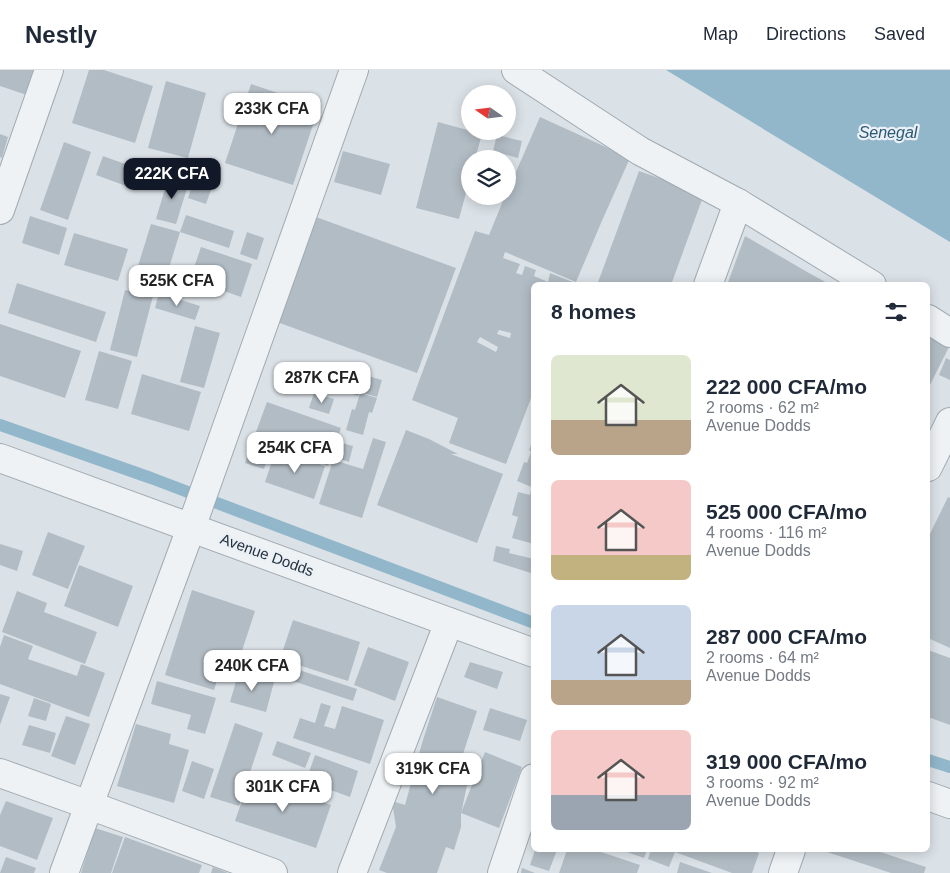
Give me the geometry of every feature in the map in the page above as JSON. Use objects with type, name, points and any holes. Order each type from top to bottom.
[{"type":"street","points":[[0,210],[50,70]]},
{"type":"street","points":[[64,873],[191,528],[354,70]]},
{"type":"street","points":[[516,70],[640,151],[738,203],[867,282]]},
{"type":"street","points":[[709,282],[738,203]]},
{"type":"street","points":[[930,320],[950,333]]},
{"type":"street","points":[[930,463],[950,422]]},
{"type":"street","name":"Avenue Dodds","points":[[0,458],[531,652]]},
{"type":"street","points":[[352,873],[450,622]]},
{"type":"street","points":[[0,773],[273,873]]},
{"type":"street","points":[[502,873],[531,787]]},
{"type":"street","points":[[930,797],[950,804]]},
{"type":"street","points":[[783,873],[790,852]]},
{"type":"water","name":"Senegal","points":[[666,70],[950,70],[950,242]]},
{"type":"building","points":[[0,70],[35,70],[27,95],[0,86]]},
{"type":"building","points":[[89,70],[104,70],[153,86],[135,143],[72,123]]},
{"type":"building","points":[[166,81],[206,93],[188,158],[148,148]]},
{"type":"building","points":[[251,84],[319,107],[293,185],[225,163]]},
{"type":"building","points":[[540,117],[630,158],[576,282],[505,252],[503,258],[520,264],[516,273],[522,275],[525,266],[536,270],[534,276],[548,282],[531,282],[531,398],[506,464],[449,443],[458,418],[412,400],[475,231],[489,235],[501,205],[516,205],[516,172]],"holes":[[[499,330],[511,333],[510,338],[497,334]],[[480,337],[498,347],[496,352],[477,342]]]},
{"type":"building","points":[[438,122],[461,128],[461,140],[480,140],[478,150],[461,150],[461,205],[463,205],[459,219],[416,208]]},
{"type":"building","points":[[0,134],[8,137],[2,158],[0,157]]},
{"type":"building","points":[[496,140],[522,141],[518,158],[516,157],[516,150],[493,150]]},
{"type":"building","points":[[64,142],[91,152],[68,220],[40,210]]},
{"type":"building","points":[[343,151],[390,164],[381,195],[334,182]]},
{"type":"building","points":[[103,156],[136,168],[129,187],[96,175]]},
{"type":"building","points":[[639,171],[704,194],[672,282],[598,282]]},
{"type":"building","points":[[169,175],[189,182],[176,224],[156,219]]},
{"type":"building","points":[[195,178],[213,184],[206,204],[188,198]]},
{"type":"building","points":[[186,215],[234,231],[229,248],[180,232]]},
{"type":"building","points":[[30,216],[67,228],[59,255],[22,243]]},
{"type":"building","points":[[316,217],[456,268],[417,373],[277,322]]},
{"type":"building","points":[[151,224],[180,232],[162,291],[133,282]]},
{"type":"building","points":[[247,232],[264,238],[257,260],[240,254]]},
{"type":"building","points":[[74,233],[128,249],[118,281],[64,265]]},
{"type":"building","points":[[745,236],[826,282],[728,282]]},
{"type":"building","points":[[201,247],[252,264],[241,297],[190,279]]},
{"type":"building","points":[[550,273],[572,282],[548,282]]},
{"type":"building","points":[[17,283],[106,312],[96,342],[8,313]]},
{"type":"building","points":[[125,290],[153,296],[137,357],[110,350]]},
{"type":"building","points":[[159,293],[200,306],[195,320],[155,308]]},
{"type":"building","points":[[0,324],[81,351],[65,398],[0,376]]},
{"type":"building","points":[[195,326],[220,333],[204,388],[180,382]]},
{"type":"building","points":[[930,337],[949,347],[930,385]]},
{"type":"building","points":[[99,351],[132,361],[118,409],[85,400]]},
{"type":"building","points":[[946,358],[950,360],[950,380],[939,375]]},
{"type":"building","points":[[353,362],[369,368],[358,396],[343,390]]},
{"type":"building","points":[[142,374],[201,392],[189,431],[131,414]]},
{"type":"building","points":[[368,376],[382,380],[377,397],[363,393]]},
{"type":"building","points":[[314,393],[334,399],[329,414],[309,408]]},
{"type":"building","points":[[360,393],[377,398],[372,413],[369,412],[363,435],[346,430],[352,409],[355,410]]},
{"type":"building","points":[[267,402],[341,428],[328,466],[253,440]]},
{"type":"building","points":[[406,430],[458,454],[451,454],[503,474],[477,543],[377,505]]},
{"type":"building","points":[[373,438],[386,442],[362,518],[319,504],[333,460],[363,469]]},
{"type":"building","points":[[252,443],[270,449],[264,469],[245,463]]},
{"type":"building","points":[[342,443],[353,446],[349,462],[338,458]]},
{"type":"building","points":[[276,449],[325,466],[314,499],[265,482]]},
{"type":"building","points":[[531,452],[531,487],[517,481],[524,462],[527,463]]},
{"type":"building","points":[[531,490],[531,543],[512,538],[518,517],[512,515],[518,492],[530,495]]},
{"type":"building","points":[[948,497],[950,498],[950,648],[930,639],[930,534]]},
{"type":"building","points":[[48,532],[85,546],[68,589],[32,575]]},
{"type":"building","points":[[0,544],[23,551],[17,571],[0,565]]},
{"type":"building","points":[[496,546],[510,549],[509,553],[531,558],[531,573],[493,561]]},
{"type":"building","points":[[79,565],[133,586],[118,627],[64,606]]},
{"type":"building","points":[[192,590],[255,611],[239,660],[225,655],[214,690],[165,675]]},
{"type":"building","points":[[17,591],[47,603],[44,612],[97,632],[85,664],[2,632]]},
{"type":"building","points":[[293,620],[360,642],[348,681],[280,659]]},
{"type":"building","points":[[4,635],[33,646],[28,659],[77,676],[81,664],[105,673],[89,717],[0,684],[0,647]]},
{"type":"building","points":[[368,647],[409,662],[395,701],[354,685]]},
{"type":"building","points":[[930,651],[950,658],[950,725],[930,718]]},
{"type":"building","points":[[470,662],[503,672],[497,689],[464,677]]},
{"type":"building","points":[[293,668],[357,689],[353,701],[290,680]]},
{"type":"building","points":[[239,671],[274,682],[266,712],[230,702]]},
{"type":"building","points":[[157,681],[216,698],[205,734],[187,729],[191,715],[151,704]]},
{"type":"building","points":[[0,694],[10,697],[0,725]]},
{"type":"building","points":[[437,697],[477,711],[462,757],[472,761],[461,814],[461,827],[454,850],[446,847],[437,873],[387,873],[379,870],[396,827],[392,801],[405,805]]},
{"type":"building","points":[[34,698],[51,704],[46,721],[28,716]]},
{"type":"building","points":[[321,703],[331,706],[324,726],[335,729],[342,706],[384,720],[370,764],[293,738],[300,718],[315,723]]},
{"type":"building","points":[[490,708],[527,720],[520,741],[483,730]]},
{"type":"building","points":[[66,716],[90,724],[75,765],[51,756]]},
{"type":"building","points":[[235,723],[263,733],[239,806],[210,797]]},
{"type":"building","points":[[136,724],[171,734],[169,744],[189,750],[174,803],[117,786]]},
{"type":"building","points":[[29,725],[56,733],[50,753],[22,745]]},
{"type":"building","points":[[277,741],[311,753],[305,768],[272,755]]},
{"type":"building","points":[[485,752],[522,767],[499,828],[461,813]]},
{"type":"building","points":[[315,755],[358,771],[350,797],[306,781]]},
{"type":"building","points":[[192,761],[214,769],[204,799],[182,791]]},
{"type":"building","points":[[250,777],[331,805],[316,848],[235,821]]},
{"type":"building","points":[[6,801],[53,818],[37,860],[0,846],[0,815]]},
{"type":"building","points":[[95,828],[123,837],[111,873],[81,873]]},
{"type":"building","points":[[125,837],[202,865],[199,873],[112,873]]},
{"type":"building","points":[[534,852],[556,852],[549,871],[530,865]]},
{"type":"building","points":[[566,852],[601,852],[640,865],[637,873],[559,873]]},
{"type":"building","points":[[627,852],[646,852],[644,858]]},
{"type":"building","points":[[650,852],[675,852],[669,867],[648,859]]},
{"type":"building","points":[[675,852],[759,853],[752,873],[732,873]]},
{"type":"building","points":[[827,852],[880,852],[926,867],[924,873],[891,873]]},
{"type":"building","points":[[6,857],[36,868],[34,873],[0,873]]},
{"type":"building","points":[[680,862],[712,873],[677,873]]},
{"type":"building","points":[[213,867],[228,873],[211,873]]},
{"type":"building","points":[[522,868],[535,873],[521,873]]},
{"type":"waterway","points":[[0,425],[151,478],[531,622]]},
{"type":"waterway","points":[[930,761],[950,767]]}]
